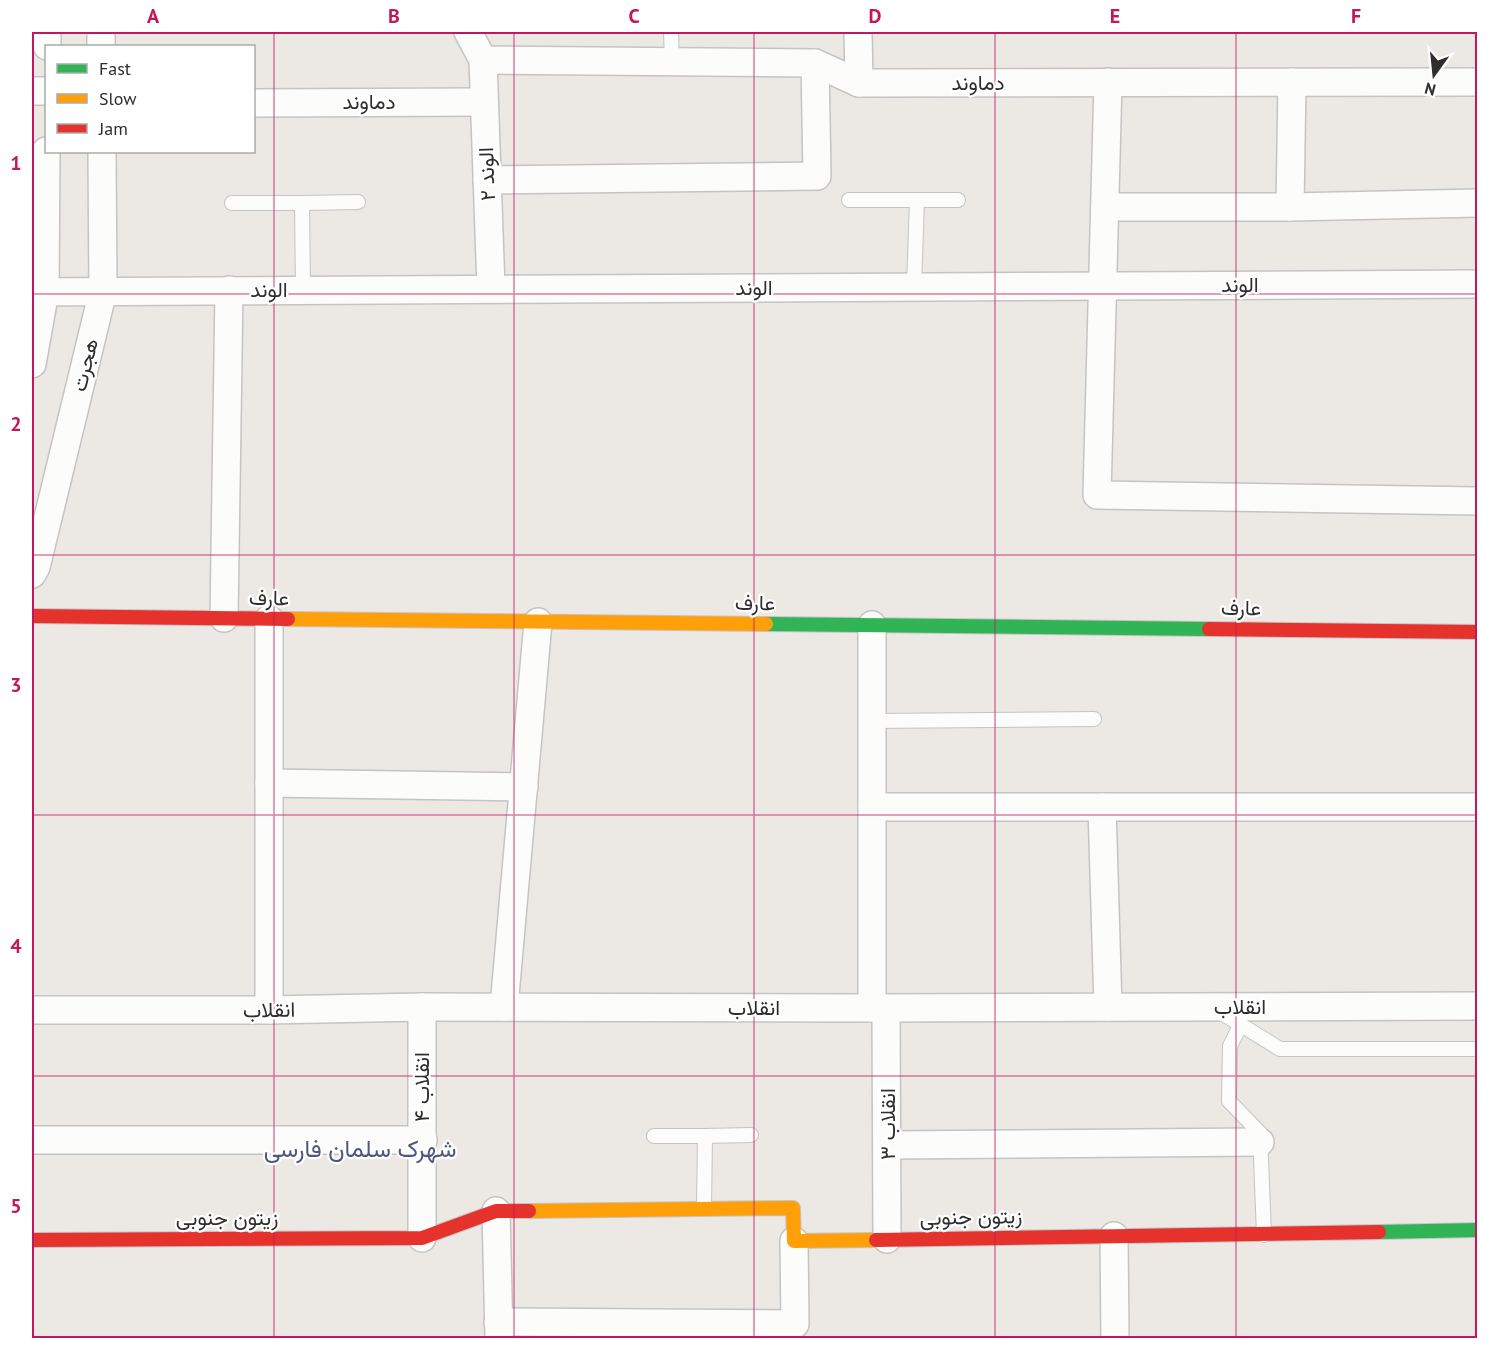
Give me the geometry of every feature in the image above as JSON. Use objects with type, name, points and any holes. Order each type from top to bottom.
[{"type":"street","points":[[468,32],[483,60]]},
{"type":"street","points":[[858,32],[859,83]]},
{"type":"street","name":"دماوند","points":[[483,60],[815,63],[859,83],[1478,82]]},
{"type":"street","name":"الوند ۲","points":[[483,60],[491,289]]},
{"type":"street","points":[[487,180],[817,176],[815,63]]},
{"type":"street","points":[[1108,82],[1097,495],[1478,501]]},
{"type":"street","points":[[1290,207],[1292,82]]},
{"type":"street","name":"دماوند","points":[[255,103],[484,102]]},
{"type":"street","points":[[32,364],[38,292],[39,220],[46,153]]},
{"type":"street","name":"هجرت","points":[[32,574],[36,567],[103,291],[102,153]]},
{"type":"street","points":[[1105,207],[1290,207],[1478,203]]},
{"type":"street","name":"الوند","points":[[38,292],[1478,284]]},
{"type":"street","points":[[224,618],[229,290]]},
{"type":"street","name":"عارف","points":[[32,616],[1478,632]]},
{"type":"street","points":[[269,619],[269,1010]]},
{"type":"street","points":[[504,1007],[538,622]]},
{"type":"street","name":"انقلاب ۳","points":[[872,625],[872,807],[879,1008],[888,1145],[887,1239]]},
{"type":"street","points":[[269,783],[524,787]]},
{"type":"street","points":[[872,807],[1478,807]]},
{"type":"street","points":[[1102,807],[1108,1007]]},
{"type":"street","name":"انقلاب","points":[[32,1010],[269,1010],[422,1007],[1478,1006]]},
{"type":"street","name":"انقلاب ۴","points":[[422,1007],[422,1238]]},
{"type":"street","points":[[32,1140],[423,1140]]},
{"type":"street","points":[[888,1145],[1260,1142]]},
{"type":"street","points":[[704,1208],[793,1209],[795,1324],[499,1330],[496,1211],[704,1208]]},
{"type":"street","name":"زیتون جنوبی","points":[[32,1240],[422,1238],[496,1211]]},
{"type":"street","name":"زیتون جنوبی","points":[[795,1241],[1478,1230]]},
{"type":"street","points":[[1114,1236],[1115,1338]]},
{"type":"lane","points":[[671,32],[672,62]]},
{"type":"lane","points":[[849,200],[958,200]]},
{"type":"lane","points":[[914,287],[917,200]]},
{"type":"lane","points":[[232,203],[358,202]]},
{"type":"lane","points":[[303,203],[303,290]]},
{"type":"lane","points":[[872,721],[1094,719]]},
{"type":"lane","points":[[1213,1007],[1280,1049],[1478,1049]]},
{"type":"lane","points":[[1240,1024],[1230,1046],[1229,1101],[1260,1132],[1264,1235]]},
{"type":"lane","points":[[654,1136],[751,1135]]},
{"type":"lane","points":[[704,1208],[705,1136]]},
{"type":"traffic: fast","points":[[766,624],[1209,629]]},
{"type":"traffic: fast","points":[[1379,1232],[1478,1230]]},
{"type":"traffic: slow","points":[[288,619],[766,624]]},
{"type":"traffic: slow","points":[[529,1211],[793,1208],[794,1241],[876,1240]]},
{"type":"traffic: jam","points":[[32,616],[288,619]]},
{"type":"traffic: jam","points":[[1209,629],[1478,632]]},
{"type":"traffic: jam","points":[[32,1240],[422,1238],[496,1211],[529,1211]]},
{"type":"traffic: jam","points":[[876,1240],[1379,1232]]},
{"type":"district","name":"شهرک سلمان فارسی","points":[[360,1149]]}]
